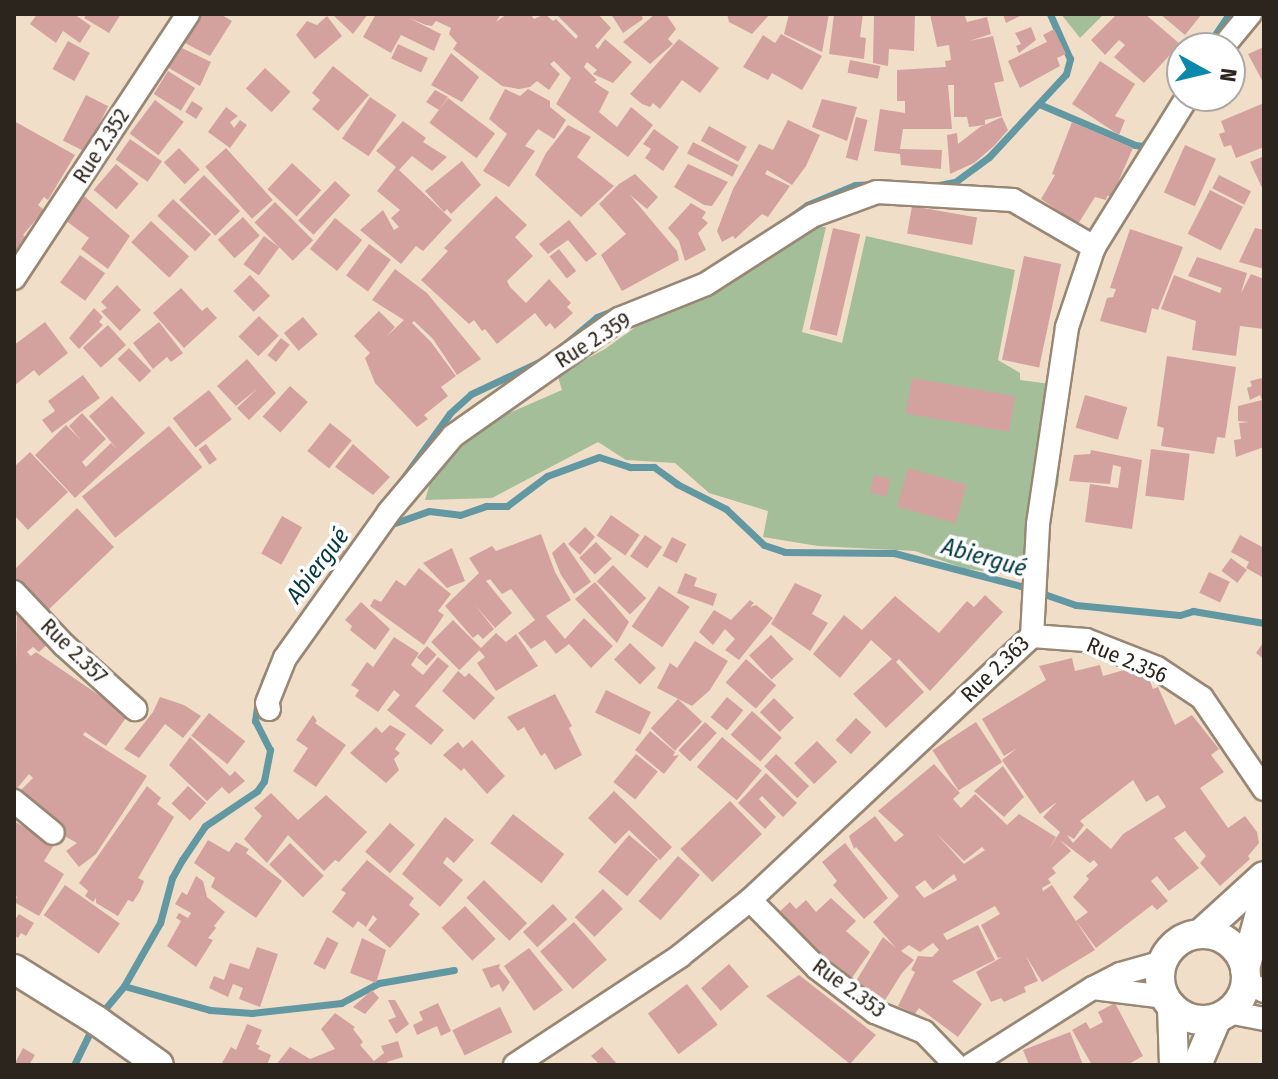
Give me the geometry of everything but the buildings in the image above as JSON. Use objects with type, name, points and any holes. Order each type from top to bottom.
[{"type":"street","name":"Rue 2.352","points":[[14,278],[188,14]]},
{"type":"street","points":[[1235,32],[1250,14]]},
{"type":"street","name":"Rue 2.363","points":[[515,1065],[680,956],[750,900],[1032,636],[1038,524],[1067,327],[1094,247],[1178,112]]},
{"type":"street","name":"Rue 2.359","points":[[269,709],[267,703],[285,658],[389,512],[453,436],[619,319],[706,284],[812,216],[877,192],[1013,200],[1094,247]]},
{"type":"street","name":"Rue 2.357","points":[[14,592],[64,645],[135,709]]},
{"type":"street","name":"Rue 2.356","points":[[1032,636],[1086,640],[1157,668],[1202,698],[1264,789]]},
{"type":"street","points":[[14,801],[53,833]]},
{"type":"street","points":[[1174,1065],[1168,1002],[1161,986],[1163,962],[1178,942],[1200,934],[1264,876]]},
{"type":"street","points":[[1197,1065],[1222,1015],[1251,980],[1264,898]]},
{"type":"street","name":"Rue 2.353","points":[[750,900],[817,968],[875,1012],[924,1032],[956,1065]]},
{"type":"street","points":[[1200,934],[1224,940],[1233,948],[1251,980]]},
{"type":"street","points":[[971,1065],[1093,988],[1120,974],[1163,962]]},
{"type":"street","points":[[14,969],[159,1065]]},
{"type":"street","points":[[1093,988],[1168,1002],[1193,1019],[1222,1015],[1264,1019]]},
{"type":"green space","points":[[1061,14],[1104,14],[1080,38]]},
{"type":"green space","points":[[810,227],[826,227],[802,332],[842,343],[866,236],[1015,270],[998,360],[1020,373],[1020,380],[1066,386],[1058,486],[1044,513],[1038,549],[1022,577],[963,568],[915,551],[818,546],[763,537],[768,511],[709,493],[675,463],[626,460],[598,442],[492,498],[425,500],[431,480],[472,436],[507,414],[562,390],[558,377],[566,370],[605,349],[662,308],[721,289],[789,237]]},
{"type":"waterway","points":[[934,186],[955,182],[989,157],[1066,74],[1070,59],[1050,14]]},
{"type":"waterway","points":[[1217,32],[1229,14]]},
{"type":"waterway","points":[[1039,104],[1135,145],[1143,146],[1151,136]]},
{"type":"waterway","points":[[781,224],[807,205],[855,185],[898,183]]},
{"type":"waterway","points":[[560,348],[597,317],[659,292]]},
{"type":"waterway","points":[[399,484],[450,413],[471,394],[543,360]]},
{"type":"waterway","name":"Abiergué","points":[[389,525],[429,511],[460,515],[486,506],[507,506],[547,476],[599,457],[630,467],[654,467],[677,484],[726,509],[764,545],[785,552],[894,553],[1021,586],[1076,605],[1180,615],[1193,611],[1264,623]]},
{"type":"waterway","name":"Abiergué","points":[[264,681],[275,656]]},
{"type":"waterway","name":"Abiergué","points":[[99,1016],[124,986],[160,923],[172,878],[205,826],[257,791],[264,781],[270,750],[255,721],[258,700]]},
{"type":"waterway","points":[[124,986],[210,1010],[252,1013],[341,1003],[379,983],[454,970]]},
{"type":"waterway","name":"Abiergué","points":[[74,1065],[93,1026]]}]
